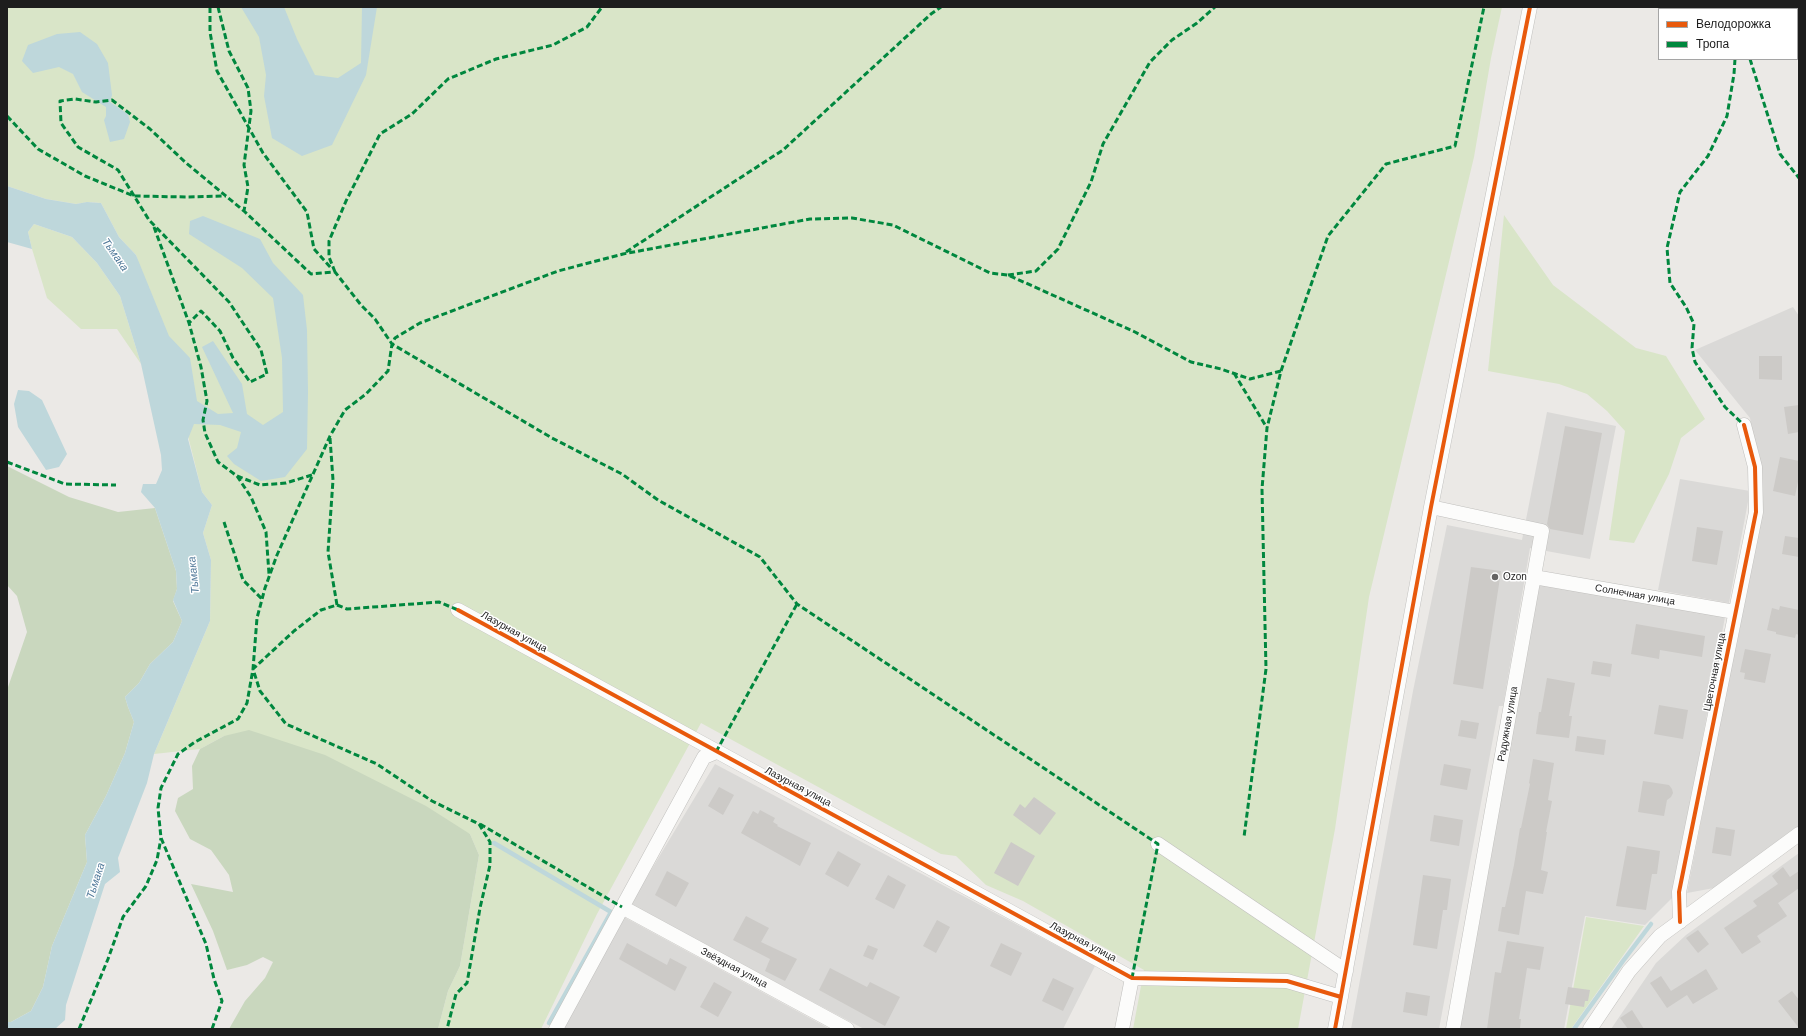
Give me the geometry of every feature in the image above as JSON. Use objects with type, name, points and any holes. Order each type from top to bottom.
[{"type":"street","points":[[1335,1029],[1431,507],[1530,7]]},
{"type":"street","name":"Цветочная улица","points":[[1680,922],[1679,892],[1756,512],[1755,467],[1744,425]]},
{"type":"street","name":"Радужная улица","points":[[1431,507],[1542,531],[1453,1029]]},
{"type":"street","name":"Солнечная улица","points":[[1534,578],[1735,612]]},
{"type":"street","name":"Лазурная улица","points":[[458,610],[1132,978]]},
{"type":"street","points":[[556,1029],[704,757],[716,752]]},
{"type":"street","points":[[1590,1029],[1629,971],[1660,936],[1799,834]]},
{"type":"street","points":[[1158,844],[1346,971]]},
{"type":"street","name":"Звёздная улица","points":[[622,907],[846,1029]]},
{"type":"street","points":[[1122,1029],[1132,978],[1287,981],[1341,997]]},
{"type":"shaded area","points":[[1793,307],[1799,316],[1799,828],[1714,888],[1687,893],[1762,510],[1759,466],[1750,418],[1695,350]]},
{"type":"shaded area","points":[[1547,412],[1616,426],[1590,559],[1530,548],[1503,706],[1499,706],[1439,1029],[1351,1029],[1413,691],[1447,525],[1522,540]]},
{"type":"shaded area","points":[[1680,479],[1750,491],[1729,603],[1658,590]]},
{"type":"shaded area","points":[[1539,585],[1725,617],[1673,897],[1645,925],[1585,916],[1564,1029],[1460,1029]]},
{"type":"shaded area","points":[[715,764],[1095,966],[1063,1029],[864,1029],[630,905]]},
{"type":"shaded area","points":[[1799,853],[1799,1029],[1611,1029],[1656,963],[1686,935]]},
{"type":"shaded area","points":[[624,917],[830,1029],[562,1029]]},
{"type":"green space","points":[[7,7],[1502,7],[1491,58],[1474,157],[1369,597],[1335,829],[1298,1029],[1133,1029],[1144,970],[1023,901],[986,885],[956,856],[941,854],[701,723],[597,914],[541,1029],[438,1029],[448,991],[460,966],[479,855],[470,834],[224,736],[200,749],[154,754],[210,621],[211,560],[203,533],[212,505],[202,492],[179,400],[136,255],[119,237],[101,203],[88,202],[76,204],[46,199],[7,186]]},
{"type":"green space","points":[[1504,215],[1553,285],[1636,348],[1666,356],[1705,419],[1681,438],[1669,474],[1634,543],[1609,540],[1625,431],[1607,411],[1587,394],[1559,384],[1488,371]]},
{"type":"green space","points":[[34,224],[72,237],[97,263],[120,296],[141,364],[117,329],[81,329],[47,298],[28,232]]},
{"type":"green space","points":[[7,466],[69,497],[118,512],[155,508],[176,571],[177,589],[173,601],[182,621],[173,642],[150,664],[139,683],[125,697],[134,722],[125,753],[106,796],[85,835],[87,862],[52,946],[43,987],[31,1011],[11,1022],[7,1022],[7,690],[27,632],[17,596],[7,585]]},
{"type":"green space","points":[[249,730],[325,755],[426,806],[470,834],[479,855],[460,966],[448,991],[438,1029],[229,1029],[245,1001],[265,978],[273,962],[263,957],[247,965],[227,970],[213,931],[191,884],[233,892],[229,875],[211,850],[190,839],[175,811],[178,798],[193,789],[192,766],[200,749],[224,736]]},
{"type":"green space","points":[[1586,917],[1644,926],[1571,1029],[1566,1029]]},
{"type":"water","points":[[241,7],[284,7],[297,39],[315,75],[338,78],[361,63],[362,7],[377,7],[366,75],[332,145],[302,156],[272,138],[264,96],[266,75],[259,37]]},
{"type":"water","points":[[80,32],[97,44],[108,63],[112,95],[110,102],[128,114],[130,122],[124,139],[110,142],[104,120],[106,116],[106,107],[82,92],[73,74],[59,67],[33,73],[22,61],[28,45],[57,34]]},
{"type":"water","name":"Тьмака","points":[[7,186],[46,199],[76,204],[87,202],[101,203],[119,237],[136,255],[169,336],[190,358],[197,401],[218,414],[233,413],[202,347],[213,341],[242,384],[247,414],[263,425],[283,412],[282,358],[273,298],[242,268],[189,234],[190,221],[203,216],[260,239],[273,263],[303,295],[307,330],[307,449],[285,477],[261,481],[234,464],[227,456],[237,448],[241,432],[220,425],[194,424],[188,439],[202,492],[212,505],[203,533],[211,560],[210,621],[154,754],[147,783],[118,858],[120,872],[105,884],[66,1005],[65,1020],[55,1029],[7,1029],[7,1022],[11,1022],[31,1011],[43,987],[52,946],[87,862],[85,835],[106,796],[125,753],[134,722],[125,697],[139,683],[150,664],[173,642],[182,621],[173,600],[177,589],[176,571],[155,508],[141,492],[143,484],[156,484],[162,470],[161,455],[141,364],[120,296],[97,263],[72,237],[34,224],[28,232],[32,249],[7,242]]},
{"type":"water","points":[[18,390],[29,391],[42,400],[67,454],[59,467],[46,470],[18,427],[14,404]]},
{"type":"building","points":[[1759,356],[1782,356],[1782,380],[1759,379]]},
{"type":"building","points":[[1799,405],[1799,432],[1788,434],[1784,407]]},
{"type":"building","points":[[1565,426],[1602,433],[1583,535],[1550,529],[1547,524]]},
{"type":"building","points":[[1780,457],[1799,461],[1799,477],[1795,496],[1773,491]]},
{"type":"building","points":[[1697,527],[1723,531],[1717,565],[1692,561]]},
{"type":"building","points":[[1785,536],[1799,538],[1799,557],[1782,554]]},
{"type":"building","points":[[1471,567],[1501,571],[1483,689],[1453,684]]},
{"type":"building","points":[[1780,606],[1799,610],[1799,635],[1796,634],[1795,638],[1776,634],[1776,632],[1767,630],[1772,608],[1779,610]]},
{"type":"building","points":[[1636,624],[1705,636],[1702,657],[1660,650],[1659,659],[1631,654]]},
{"type":"building","points":[[1745,649],[1771,654],[1765,683],[1744,679],[1745,673],[1740,672]]},
{"type":"building","points":[[1593,661],[1612,664],[1610,677],[1591,674]]},
{"type":"building","points":[[1547,678],[1575,683],[1569,716],[1572,716],[1569,738],[1536,734],[1539,712],[1541,712]]},
{"type":"building","points":[[1659,705],[1688,710],[1683,739],[1654,734]]},
{"type":"building","points":[[1461,720],[1479,723],[1476,739],[1458,736]]},
{"type":"building","points":[[1577,736],[1606,740],[1604,755],[1575,751]]},
{"type":"building","points":[[1533,759],[1554,763],[1548,800],[1552,801],[1541,870],[1548,872],[1543,894],[1526,891],[1519,935],[1498,931],[1502,907],[1505,907],[1514,865],[1520,828],[1530,784]]},
{"type":"building","points":[[1444,764],[1471,769],[1467,790],[1440,785]]},
{"type":"building","points":[[1643,781],[1669,785],[1672,789],[1673,793],[1667,800],[1664,816],[1638,812]]},
{"type":"building","points":[[719,787],[734,795],[723,815],[708,806]]},
{"type":"building","points":[[1034,797],[1056,813],[1040,835],[1013,815],[1020,804],[1025,808]]},
{"type":"building","points":[[760,810],[775,818],[773,822],[778,825],[777,826],[811,843],[800,866],[741,833],[753,811],[758,814]]},
{"type":"building","points":[[1434,815],[1463,820],[1459,846],[1430,841]]},
{"type":"building","points":[[1716,827],[1735,830],[1731,856],[1712,853]]},
{"type":"building","points":[[1011,842],[1035,856],[1018,886],[994,873]]},
{"type":"building","points":[[1627,846],[1660,851],[1657,874],[1652,874],[1646,910],[1616,906]]},
{"type":"building","points":[[838,851],[861,864],[848,887],[825,874]]},
{"type":"building","points":[[1783,867],[1790,877],[1799,871],[1799,888],[1778,903],[1787,916],[1757,936],[1761,942],[1742,954],[1724,928],[1757,906],[1753,901],[1778,884],[1772,876]]},
{"type":"building","points":[[667,871],[689,883],[676,907],[655,895]]},
{"type":"building","points":[[888,875],[906,885],[894,909],[875,899]]},
{"type":"building","points":[[1423,875],[1451,879],[1447,910],[1443,910],[1437,949],[1413,945]]},
{"type":"building","points":[[746,916],[769,928],[761,942],[797,959],[785,981],[765,971],[770,959],[733,940]]},
{"type":"building","points":[[937,920],[950,927],[936,953],[923,946]]},
{"type":"building","points":[[1698,930],[1709,944],[1698,953],[1686,938]]},
{"type":"building","points":[[1507,941],[1544,947],[1540,970],[1527,968],[1519,1019],[1521,1019],[1520,1029],[1487,1029],[1495,972],[1501,973]]},
{"type":"building","points":[[627,943],[667,965],[670,958],[687,967],[675,991],[619,959]]},
{"type":"building","points":[[1001,943],[1022,953],[1011,976],[990,966]]},
{"type":"building","points":[[868,945],[878,949],[873,960],[863,956]]},
{"type":"building","points":[[830,968],[867,987],[870,982],[900,997],[885,1026],[819,990]]},
{"type":"building","points":[[1706,969],[1718,989],[1693,1004],[1687,995],[1667,1008],[1650,983],[1661,976],[1671,991]]},
{"type":"building","points":[[1053,978],[1074,988],[1063,1011],[1042,1001]]},
{"type":"building","points":[[714,982],[732,992],[718,1017],[700,1007]]},
{"type":"building","points":[[1568,987],[1590,990],[1588,1001],[1585,1001],[1584,1007],[1565,1004]]},
{"type":"building","points":[[1792,991],[1799,1000],[1799,1028],[1778,1001]]},
{"type":"building","points":[[1406,992],[1430,996],[1427,1016],[1403,1012]]},
{"type":"building","points":[[1632,1010],[1644,1029],[1628,1029],[1620,1018]]},
{"type":"waterway","points":[[494,843],[611,912],[549,1023]]},
{"type":"waterway","points":[[1574,1029],[1651,924]]},
{"type":"marked path","points":[[210,7],[210,32],[217,71],[263,153],[307,212],[314,249],[332,269]]},
{"type":"marked path","points":[[218,7],[229,51],[248,88],[251,111],[244,165],[248,187],[244,211]]},
{"type":"marked path","points":[[335,272],[329,257],[329,241],[346,201],[380,134],[412,114],[448,79],[496,59],[553,45],[587,27],[602,7]]},
{"type":"marked path","points":[[626,252],[783,150],[931,14],[941,7]]},
{"type":"marked path","points":[[1008,275],[1036,271],[1058,249],[1091,182],[1103,144],[1150,62],[1172,40],[1197,23],[1215,7]]},
{"type":"marked path","points":[[1281,371],[1328,236],[1386,164],[1455,146],[1484,7]]},
{"type":"marked path","points":[[1735,60],[1727,116],[1708,156],[1680,192],[1667,248],[1670,283],[1686,307],[1694,324],[1692,348],[1695,362],[1725,407],[1744,425]]},
{"type":"marked path","points":[[1750,60],[1780,154],[1799,178]]},
{"type":"marked path","points":[[312,475],[286,483],[260,485],[237,476],[218,462],[205,433],[203,420],[207,401],[201,367],[189,323],[201,311],[220,331],[233,358],[250,382],[267,374],[261,350],[229,302],[149,220],[118,170],[78,147],[61,123],[60,101],[75,99],[96,102],[112,100],[150,129],[185,162],[244,211],[311,274],[335,272],[361,305],[375,319],[392,344],[552,438],[622,474],[658,500],[760,557],[797,604],[1158,844],[1132,978]]},
{"type":"marked path","points":[[7,116],[38,149],[85,176],[134,196],[226,196]]},
{"type":"marked path","points":[[212,1029],[222,1001],[214,979],[206,944],[161,838],[158,808],[161,788],[178,754],[195,742],[238,719],[247,703],[253,669],[257,618],[265,588],[277,555],[330,436],[345,410],[366,394],[388,371],[392,344],[395,338],[420,323],[558,271],[623,254],[810,219],[852,218],[893,225],[990,273],[1008,275],[1135,332],[1191,362],[1221,369],[1250,379],[1281,371],[1267,428],[1262,489],[1266,669],[1244,837]]},
{"type":"marked path","points":[[154,227],[189,323]]},
{"type":"marked path","points":[[1234,373],[1267,428]]},
{"type":"marked path","points":[[330,438],[333,480],[328,552],[337,605],[321,610],[294,631],[253,669],[260,691],[286,724],[377,764],[432,801],[479,824],[490,842],[490,865],[480,908],[467,983],[456,994],[447,1029]]},
{"type":"marked path","points":[[7,462],[65,484],[116,485]]},
{"type":"marked path","points":[[237,476],[251,497],[266,532],[269,574]]},
{"type":"marked path","points":[[224,522],[243,580],[262,599]]},
{"type":"marked path","points":[[337,605],[347,609],[439,602],[458,610]]},
{"type":"marked path","points":[[716,752],[797,604]]},
{"type":"marked path","points":[[480,824],[622,907]]},
{"type":"marked path","points":[[79,1029],[108,959],[123,917],[146,886],[157,860],[161,838]]},
{"type":"cycle path","points":[[1335,1029],[1431,507],[1530,7]]},
{"type":"cycle path","points":[[1680,922],[1679,892],[1756,512],[1755,467],[1744,425]]},
{"type":"cycle path","points":[[458,610],[1132,978],[1287,981],[1341,997]]},
{"type":"place","name":"Ozon","points":[[1495,577]]}]
